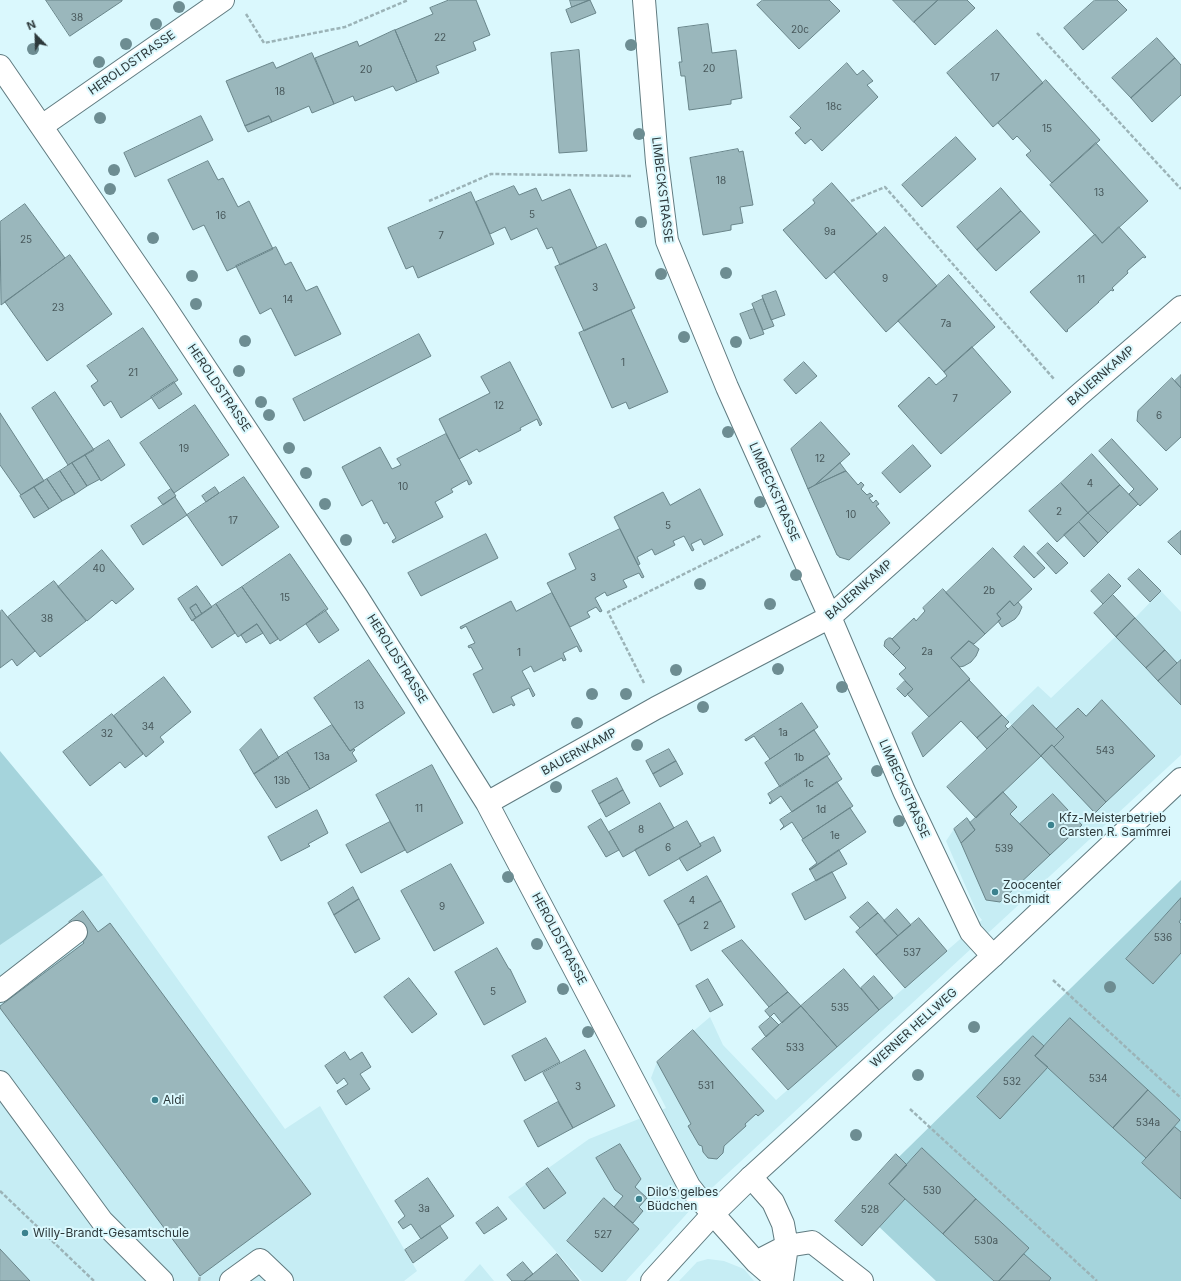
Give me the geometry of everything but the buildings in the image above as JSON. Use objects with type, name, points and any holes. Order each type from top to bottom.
[{"type":"street","name":"HEROLDSTRASSE","points":[[42,126],[223,0]]},
{"type":"street","name":"LIMBECKSTRASSE","points":[[644,0],[658,177],[667,241],[727,387],[830,617],[904,792],[971,932],[993,956]]},
{"type":"street","name":"HEROLDSTRASSE","points":[[0,66],[164,304],[352,589],[487,803],[689,1186],[696,1196],[756,1262],[778,1281]]},
{"type":"street","name":"BAUERNKAMP","points":[[487,803],[656,708],[830,617],[1073,400],[1181,307]]},
{"type":"street","name":"WERNER HELLWEG","points":[[652,1281],[713,1214],[751,1177],[993,956],[1181,779]]},
{"type":"street","points":[[0,991],[76,932]]},
{"type":"street","points":[[0,1082],[102,1221],[162,1281]]},
{"type":"street","points":[[751,1177],[773,1202],[783,1224],[787,1246],[782,1281]]},
{"type":"street","points":[[756,1262],[787,1246],[812,1242],[862,1281]]},
{"type":"street","points":[[231,1281],[260,1260],[282,1281]]},
{"type":"path","points":[[245,12],[264,43],[345,27],[408,0]]},
{"type":"path","points":[[1037,33],[1181,189]]},
{"type":"path","points":[[429,201],[491,174],[658,177]]},
{"type":"path","points":[[851,201],[885,187],[1073,400]]},
{"type":"path","points":[[656,708],[608,612],[787,522]]},
{"type":"path","points":[[1054,980],[1181,1098]]},
{"type":"path","points":[[910,1109],[1097,1281]]},
{"type":"path","points":[[0,1191],[94,1281]]},
{"type":"path","points":[[199,1281],[200,1276]]},
{"type":"shaded area","points":[[1161,591],[1181,612],[1181,755],[701,1198],[626,1281],[582,1281],[508,1197],[589,1139],[666,1108],[651,1078],[657,1062],[710,1017],[723,1045],[776,1100],[982,920],[978,915],[946,841],[954,829],[967,818],[971,822],[1041,756],[1005,718],[1038,686],[1051,698],[1135,618]]},
{"type":"shaded area","points":[[0,751],[103,875],[0,945]]},
{"type":"shaded area","points":[[103,875],[285,1129],[320,1106],[417,1271],[404,1281],[0,1281],[0,944]]},
{"type":"shaded area","points":[[1181,880],[1181,1281],[936,1281],[853,1202]]},
{"type":"shaded area","points":[[708,1259],[724,1261],[744,1269],[754,1281],[679,1281],[697,1262]]},
{"type":"shaded area","points":[[480,1264],[494,1281],[464,1281]]},
{"type":"place","name":"Kfz-Meisterbetrieb Carsten R. Sammrei","points":[[1051,825]]},
{"type":"place","name":"Zoocenter Schmidt","points":[[995,892]]},
{"type":"place","name":"Aldi","points":[[155,1100]]},
{"type":"place","name":"Diloʼs gelbes Büdchen","points":[[639,1199]]},
{"type":"place","name":"Willy-Brandt-Gesamtschule","points":[[25,1233]]}]
